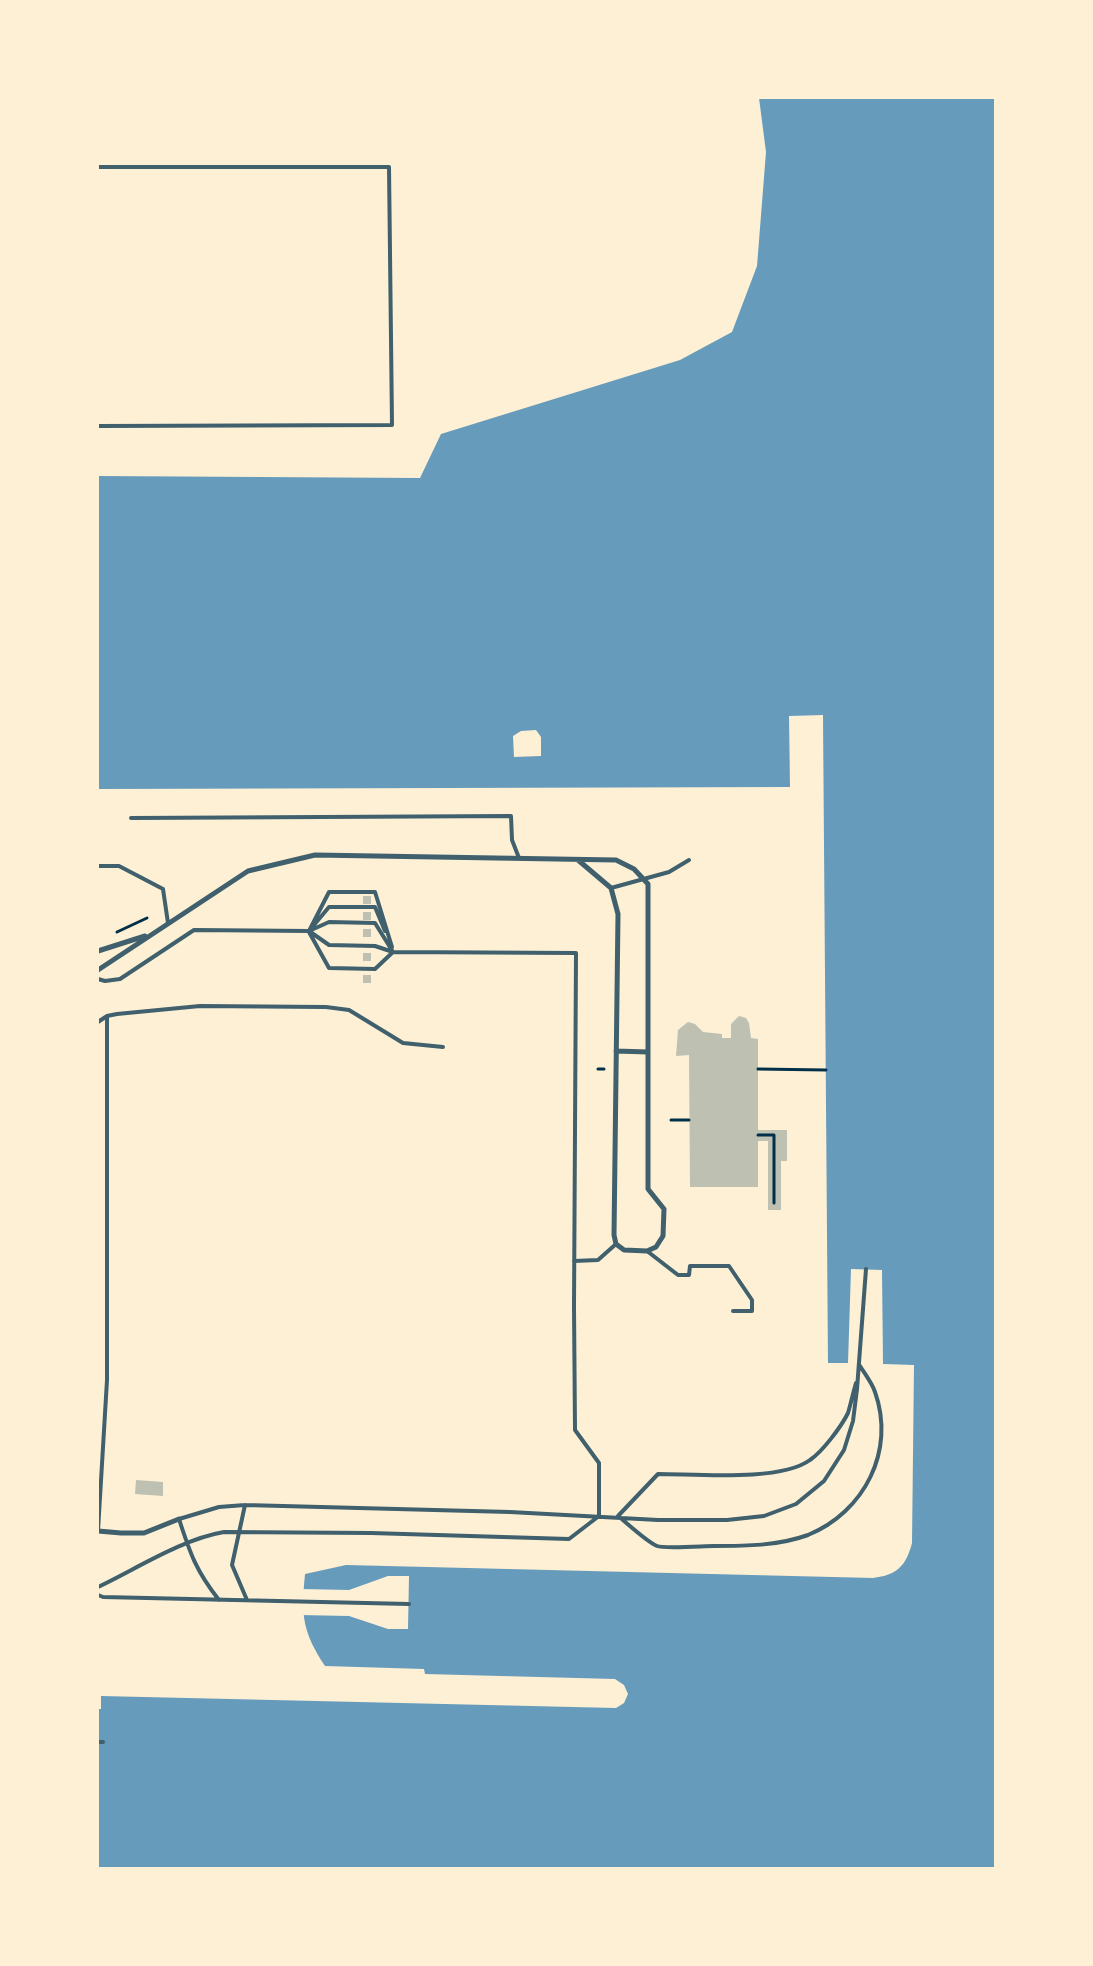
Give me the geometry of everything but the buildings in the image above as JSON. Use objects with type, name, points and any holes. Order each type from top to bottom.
[{"type":"street","points":[[98,970],[248,871],[315,855],[616,860],[634,869],[648,884],[648,1189],[664,1209],[663,1236],[656,1247],[648,1251],[624,1250],[616,1244],[614,1235],[618,914],[611,888],[578,860]]},
{"type":"street","points":[[98,951],[152,934]]},
{"type":"street","points":[[616,1052],[648,1052]]},
{"type":"street","points":[[98,1531],[144,1533],[179,1519]]},
{"type":"lane","points":[[98,167],[390,167],[392,425],[98,426]]},
{"type":"lane","points":[[132,818],[511,816],[512,840],[519,858]]},
{"type":"lane","points":[[611,888],[669,872],[689,860]]},
{"type":"lane","points":[[98,866],[118,866],[163,889],[168,923]]},
{"type":"lane","points":[[309,931],[329,892],[375,892],[394,952]]},
{"type":"lane","points":[[309,931],[329,907],[375,907],[394,952]]},
{"type":"lane","points":[[98,979],[105,981],[120,979],[194,930],[309,931],[329,922],[375,923],[394,952]]},
{"type":"lane","points":[[309,931],[329,945],[375,946],[394,952],[576,953],[575,1430],[599,1462],[600,1516]]},
{"type":"lane","points":[[309,931],[329,968],[375,969],[394,952]]},
{"type":"lane","points":[[98,1022],[107,1016],[200,1006],[326,1007],[349,1010],[403,1043],[443,1047]]},
{"type":"lane","points":[[98,1531],[107,1380],[107,1016]]},
{"type":"lane","points":[[574,1261],[598,1260],[616,1244]]},
{"type":"lane","points":[[648,1251],[678,1275],[689,1275],[690,1266],[729,1266],[752,1300],[752,1311],[733,1311]]},
{"type":"lane","points":[[219,1600],[203,1580],[192,1557],[179,1519],[219,1507],[245,1506],[618,1516],[658,1520],[727,1520],[764,1516],[796,1504],[824,1481],[844,1450],[853,1421],[866,1269],[860,1366],[847,1413],[829,1441],[809,1461],[788,1469],[758,1474],[658,1474],[618,1516]]},
{"type":"lane","points":[[618,1516],[658,1546],[739,1546],[779,1543],[807,1535],[827,1525],[861,1495],[874,1473],[880,1448],[880,1419],[875,1392],[860,1366]]},
{"type":"lane","points":[[245,1506],[232,1566],[247,1600]]},
{"type":"lane","points":[[98,1587],[211,1534],[239,1532],[361,1533],[569,1539],[600,1516]]},
{"type":"lane","points":[[98,1595],[103,1597],[409,1604]]},
{"type":"lane","points":[[98,1742],[103,1742]]},
{"type":"path","points":[[116,932],[147,918]]},
{"type":"path","points":[[598,1069],[604,1069]]},
{"type":"path","points":[[758,1069],[826,1070]]},
{"type":"path","points":[[671,1120],[689,1120]]},
{"type":"path","points":[[758,1135],[774,1135],[774,1203]]},
{"type":"water","points":[[759,98],[995,98],[995,1868],[98,1868],[98,1709],[101,1709],[101,1696],[616,1708],[624,1703],[628,1694],[624,1685],[615,1679],[425,1674],[424,1669],[325,1666],[312,1643],[305,1622],[303,1601],[305,1574],[346,1565],[873,1578],[894,1572],[907,1558],[910,1551],[912,1543],[914,1365],[883,1364],[882,1270],[851,1269],[848,1363],[828,1363],[823,715],[789,716],[790,787],[98,789],[98,476],[420,478],[441,434],[680,360],[732,332],[757,266],[766,152]]},
{"type":"pier","points":[[536,730],[541,737],[541,756],[514,757],[513,736],[521,731]]},
{"type":"pier","points":[[388,1576],[409,1576],[408,1629],[388,1629],[349,1616],[300,1615],[301,1589],[349,1590]]}]
